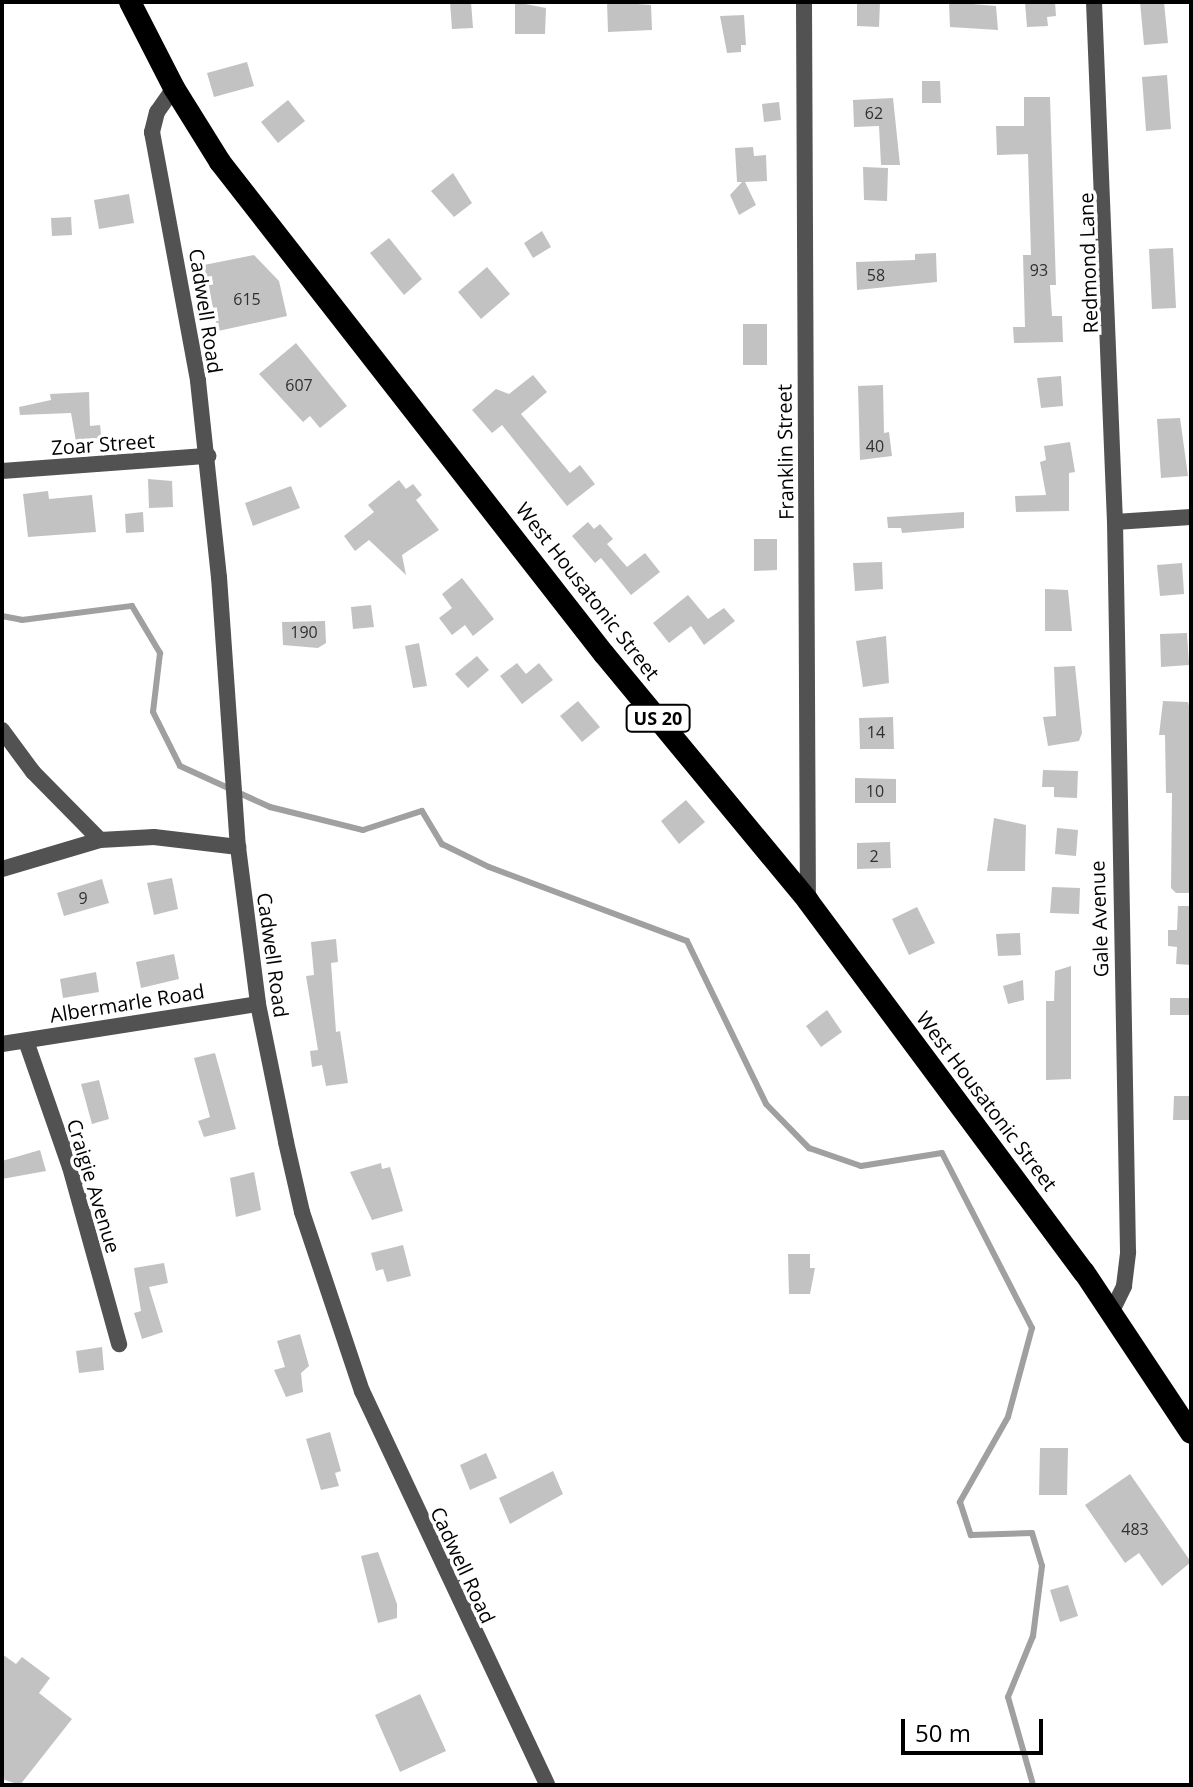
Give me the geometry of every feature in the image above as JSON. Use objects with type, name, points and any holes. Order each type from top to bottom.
[{"type":"highway","name":"West Housatonic Street","points":[[130,2],[174,88],[220,162],[604,654],[808,901],[1111,1313],[1191,1433]]},
{"type":"street","name":"Franklin Street","points":[[804,2],[808,901]]},
{"type":"street","name":"Redmond Lane","points":[[1094,2],[1115,522]]},
{"type":"street","name":"Cadwell Road","points":[[174,88],[157,112],[152,132],[208,456],[238,847],[258,1004],[302,1212],[351,1361],[547,1785]]},
{"type":"street","name":"Zoar Street","points":[[2,471],[208,456]]},
{"type":"street","points":[[1115,522],[1191,517]]},
{"type":"street","name":"Gale Avenue","points":[[1111,1313],[1124,1286],[1128,1252],[1115,522]]},
{"type":"street","points":[[2,730],[33,772],[100,840]]},
{"type":"street","points":[[2,869],[100,840],[154,837],[238,847]]},
{"type":"street","name":"Albermarle Road","points":[[2,1044],[258,1004]]},
{"type":"street","name":"Craigie Avenue","points":[[26,1041],[70,1167],[119,1344]]},
{"type":"building","points":[[450,2],[471,2],[473,28],[452,29]]},
{"type":"building","points":[[515,2],[546,8],[545,34],[515,34]]},
{"type":"building","points":[[607,2],[651,5],[652,30],[608,32]]},
{"type":"building","points":[[857,2],[880,2],[879,27],[857,26]]},
{"type":"building","points":[[949,2],[996,6],[998,30],[950,27]]},
{"type":"building","points":[[1025,2],[1055,2],[1056,16],[1047,17],[1048,26],[1027,27]]},
{"type":"building","points":[[1140,2],[1164,2],[1168,43],[1144,45]]},
{"type":"building","points":[[744,15],[746,45],[741,45],[741,52],[727,53],[720,16]]},
{"type":"building","points":[[247,62],[254,86],[214,97],[207,73]]},
{"type":"building","points":[[1167,75],[1171,129],[1146,131],[1142,77]]},
{"type":"building","points":[[922,81],[940,81],[941,103],[922,103]]},
{"type":"building","points":[[1024,97],[1050,97],[1056,285],[1050,285],[1052,316],[1062,316],[1063,342],[1014,343],[1013,327],[1025,327],[1023,255],[1031,255],[1028,154],[997,155],[996,126],[1024,126]]},
{"type":"building","points":[[893,98],[900,165],[881,165],[879,126],[854,127],[853,100]]},
{"type":"building","points":[[288,100],[305,121],[278,143],[261,122]]},
{"type":"building","points":[[779,102],[781,120],[764,122],[762,104]]},
{"type":"building","points":[[753,147],[754,156],[766,155],[767,181],[745,182],[756,205],[739,215],[730,195],[742,182],[737,182],[735,148]]},
{"type":"building","points":[[863,167],[888,168],[887,201],[864,200]]},
{"type":"building","points":[[453,173],[472,203],[454,217],[431,191]]},
{"type":"building","points":[[129,194],[134,223],[99,229],[94,200]]},
{"type":"building","points":[[71,217],[72,235],[52,236],[51,218]]},
{"type":"building","points":[[542,231],[551,247],[533,258],[524,243]]},
{"type":"building","points":[[389,238],[422,279],[404,295],[370,253]]},
{"type":"building","points":[[1173,248],[1176,308],[1152,309],[1149,249]]},
{"type":"building","points":[[936,253],[937,282],[857,290],[856,262],[915,260],[915,254]]},
{"type":"building","points":[[254,255],[279,281],[287,316],[218,331],[204,265]]},
{"type":"building","points":[[487,267],[510,294],[481,319],[458,292]]},
{"type":"building","points":[[743,324],[767,324],[767,365],[743,365]]},
{"type":"building","points":[[296,343],[347,406],[320,428],[310,416],[303,422],[259,374]]},
{"type":"building","points":[[533,375],[547,392],[521,414],[570,473],[580,465],[595,484],[567,506],[502,425],[492,433],[472,410],[496,389],[509,394]]},
{"type":"building","points":[[1061,376],[1063,406],[1041,408],[1037,378]]},
{"type":"building","points":[[883,385],[884,433],[889,432],[892,456],[860,460],[858,386]]},
{"type":"building","points":[[89,392],[90,426],[100,425],[102,443],[77,447],[71,413],[20,415],[19,407],[51,400],[50,394]]},
{"type":"building","points":[[1180,418],[1188,476],[1161,478],[1157,419]]},
{"type":"building","points":[[1070,442],[1075,472],[1069,473],[1069,511],[1016,512],[1015,496],[1046,495],[1040,462],[1046,460],[1044,446]]},
{"type":"building","points":[[148,479],[172,481],[173,507],[149,508]]},
{"type":"building","points":[[399,480],[406,489],[413,484],[422,495],[416,500],[439,530],[402,555],[406,575],[369,540],[355,551],[344,536],[374,512],[368,505]]},
{"type":"building","points":[[291,486],[300,508],[253,526],[245,503]]},
{"type":"building","points":[[48,491],[49,499],[92,495],[96,532],[28,537],[23,494]]},
{"type":"building","points":[[143,512],[144,532],[126,533],[125,514]]},
{"type":"building","points":[[964,512],[964,528],[902,533],[901,528],[888,528],[887,517]]},
{"type":"building","points":[[588,522],[594,529],[600,524],[613,539],[607,544],[627,567],[645,553],[660,572],[631,595],[601,558],[595,563],[572,536]]},
{"type":"building","points":[[754,539],[777,539],[777,570],[754,571]]},
{"type":"building","points":[[882,562],[883,589],[855,591],[853,563]]},
{"type":"building","points":[[1182,563],[1184,594],[1160,596],[1157,565]]},
{"type":"building","points":[[462,578],[494,619],[473,636],[465,625],[452,635],[439,618],[452,608],[442,594]]},
{"type":"building","points":[[1045,589],[1068,590],[1072,631],[1045,631]]},
{"type":"building","points":[[688,595],[708,619],[724,608],[735,621],[704,645],[691,626],[669,643],[653,623]]},
{"type":"building","points":[[371,605],[374,627],[353,629],[351,607]]},
{"type":"building","points":[[325,621],[326,643],[318,648],[283,645],[282,622]]},
{"type":"building","points":[[1187,633],[1189,665],[1161,667],[1160,634]]},
{"type":"building","points":[[886,636],[889,683],[863,687],[856,641]]},
{"type":"building","points":[[419,643],[427,686],[413,688],[405,646]]},
{"type":"building","points":[[477,656],[489,670],[468,688],[455,674]]},
{"type":"building","points":[[517,663],[526,674],[539,663],[553,680],[522,704],[500,676]]},
{"type":"building","points":[[1075,666],[1082,733],[1079,741],[1048,746],[1043,717],[1056,716],[1054,667]]},
{"type":"building","points":[[578,701],[600,727],[582,742],[560,716]]},
{"type":"building","points":[[1163,701],[1188,702],[1189,706],[1191,893],[1176,893],[1171,888],[1172,793],[1166,793],[1165,735],[1159,735]]},
{"type":"building","points":[[893,717],[894,749],[860,749],[859,718]]},
{"type":"building","points":[[1043,770],[1078,771],[1077,798],[1054,797],[1054,787],[1042,787]]},
{"type":"building","points":[[855,778],[896,779],[896,803],[855,803]]},
{"type":"building","points":[[686,800],[705,822],[679,844],[661,821]]},
{"type":"building","points":[[994,818],[1026,825],[1025,871],[987,871]]},
{"type":"building","points":[[1057,828],[1078,830],[1076,856],[1055,854]]},
{"type":"building","points":[[890,842],[891,868],[857,869],[857,843]]},
{"type":"building","points":[[172,878],[178,909],[154,915],[147,883]]},
{"type":"building","points":[[102,879],[109,903],[64,916],[57,893]]},
{"type":"building","points":[[1052,887],[1080,888],[1079,914],[1050,913]]},
{"type":"building","points":[[1178,906],[1191,906],[1191,965],[1176,964],[1177,947],[1168,946],[1168,930],[1177,930]]},
{"type":"building","points":[[917,907],[935,943],[909,955],[892,919]]},
{"type":"building","points":[[1020,933],[1021,955],[998,956],[996,934]]},
{"type":"building","points":[[336,939],[338,962],[331,963],[336,1032],[340,1031],[348,1083],[326,1086],[322,1065],[312,1067],[310,1051],[318,1050],[306,976],[314,975],[311,942]]},
{"type":"building","points":[[174,954],[179,979],[141,988],[136,962]]},
{"type":"building","points":[[1071,966],[1071,1079],[1046,1080],[1046,1001],[1054,1001],[1055,971]]},
{"type":"building","points":[[96,972],[99,992],[63,998],[60,979]]},
{"type":"building","points":[[1023,980],[1024,1000],[1008,1004],[1003,986]]},
{"type":"building","points":[[1170,998],[1191,998],[1191,1015],[1170,1015]]},
{"type":"building","points":[[827,1010],[842,1032],[821,1047],[806,1026]]},
{"type":"building","points":[[215,1053],[236,1129],[204,1137],[198,1121],[210,1117],[194,1058]]},
{"type":"building","points":[[99,1080],[109,1119],[92,1124],[81,1084]]},
{"type":"building","points":[[1174,1096],[1191,1096],[1191,1120],[1173,1120]]},
{"type":"building","points":[[40,1150],[46,1171],[2,1179],[2,1161]]},
{"type":"building","points":[[381,1163],[382,1169],[390,1167],[403,1211],[372,1220],[350,1172]]},
{"type":"building","points":[[254,1172],[261,1210],[236,1217],[230,1178]]},
{"type":"building","points":[[403,1245],[411,1276],[387,1282],[383,1269],[376,1271],[371,1253]]},
{"type":"building","points":[[788,1254],[810,1254],[810,1268],[815,1268],[810,1294],[789,1294]]},
{"type":"building","points":[[164,1263],[168,1283],[149,1287],[163,1332],[142,1339],[134,1313],[141,1311],[134,1268]]},
{"type":"building","points":[[300,1334],[309,1366],[301,1373],[303,1392],[286,1397],[274,1370],[285,1367],[277,1341]]},
{"type":"building","points":[[102,1347],[104,1370],[79,1373],[76,1351]]},
{"type":"building","points":[[330,1432],[341,1471],[335,1473],[339,1486],[321,1490],[306,1439]]},
{"type":"building","points":[[1040,1448],[1068,1448],[1067,1495],[1039,1495]]},
{"type":"building","points":[[486,1453],[497,1478],[470,1490],[460,1465]]},
{"type":"building","points":[[553,1471],[563,1494],[510,1524],[499,1498]]},
{"type":"building","points":[[1130,1474],[1191,1562],[1162,1586],[1139,1553],[1125,1563],[1085,1505]]},
{"type":"building","points":[[378,1552],[397,1604],[397,1618],[378,1623],[361,1556]]},
{"type":"building","points":[[1068,1585],[1078,1616],[1060,1622],[1050,1590]]},
{"type":"building","points":[[2,1654],[16,1664],[22,1657],[50,1678],[39,1693],[72,1719],[20,1785],[2,1779]]},
{"type":"building","points":[[420,1694],[446,1751],[400,1772],[375,1715]]},
{"type":"waterway","points":[[2,616],[22,620],[132,606],[160,653],[153,712],[180,766],[270,807],[363,830],[422,811],[442,844],[489,867],[687,941],[766,1104],[809,1148],[861,1166],[942,1153],[1032,1328],[1008,1417],[960,1502],[971,1535],[1032,1533],[1042,1566],[1033,1636],[1008,1697],[1033,1785]]}]
